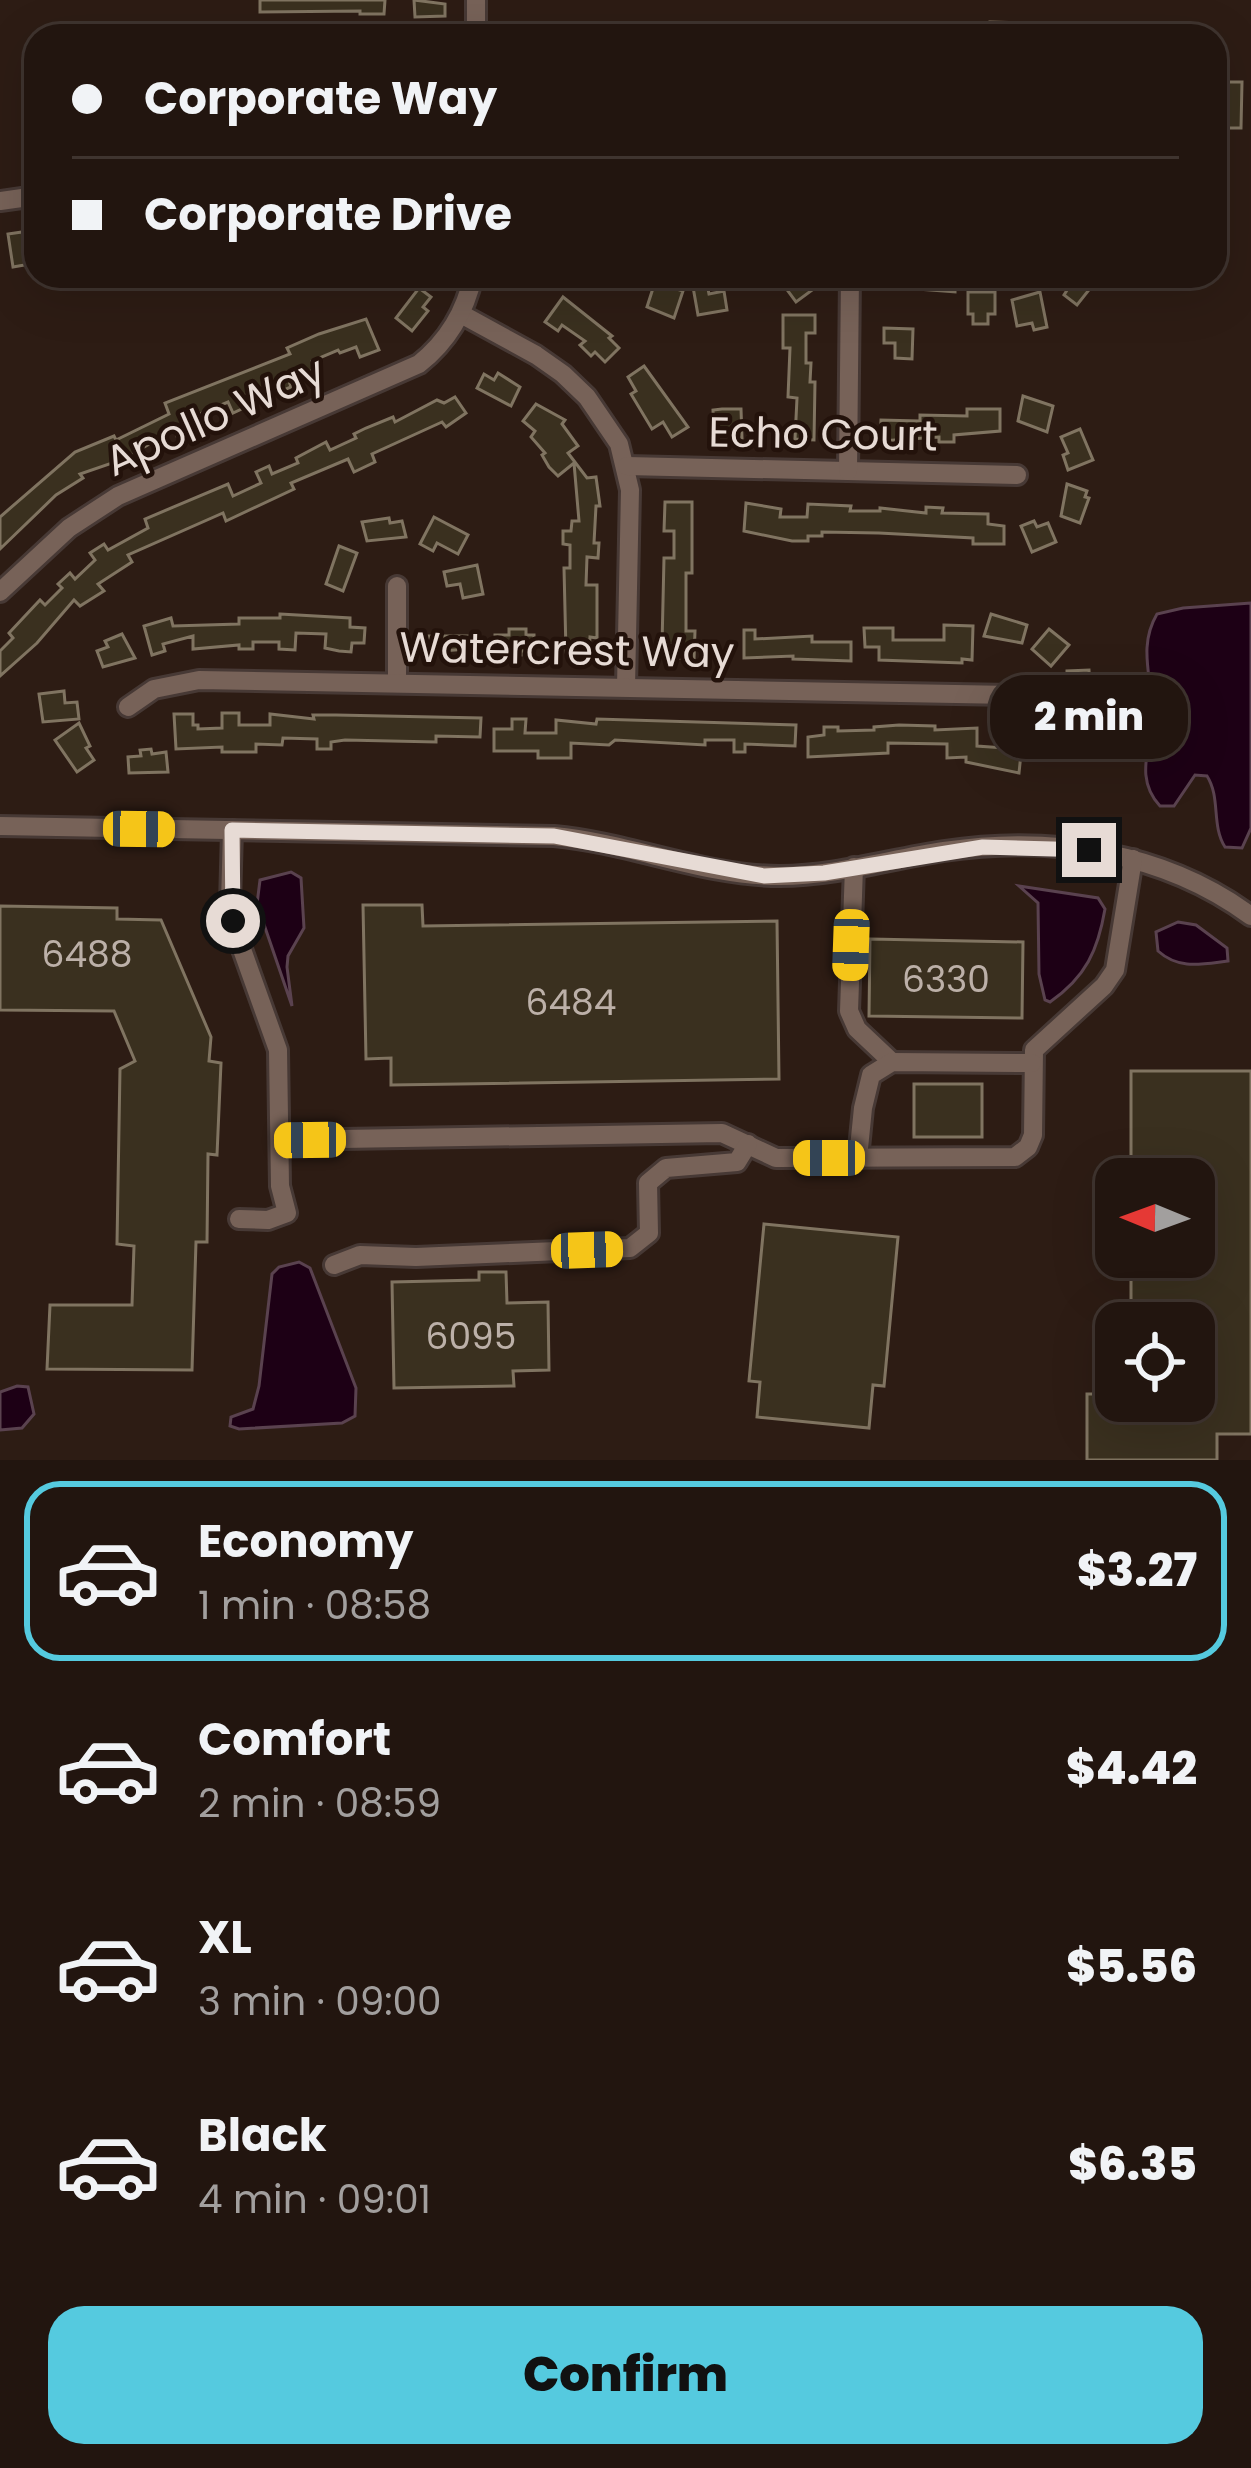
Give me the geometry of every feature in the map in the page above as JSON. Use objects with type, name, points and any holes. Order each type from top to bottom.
[{"type":"street","points":[[469,288],[461,314],[563,374],[604,418],[627,466],[626,687]]},
{"type":"street","points":[[848,471],[850,288]]},
{"type":"street","name":"Apollo Way","points":[[0,592],[106,502],[401,374],[434,352],[461,314]]},
{"type":"street","name":"Echo Court","points":[[627,466],[1017,475]]},
{"type":"street","points":[[397,586],[397,683]]},
{"type":"street","name":"Watercrest Way","points":[[128,707],[154,689],[186,680],[1011,695]]},
{"type":"street","points":[[0,826],[554,836],[758,875],[798,876],[996,846],[1062,847],[1133,859],[1198,883],[1251,916]]},
{"type":"street","points":[[232,830],[233,921],[278,1050],[281,1194],[287,1213],[268,1220],[239,1219]]},
{"type":"street","points":[[280,1141],[722,1132],[776,1158],[1018,1156],[1033,1135],[1037,1045],[1104,986],[1115,970],[1133,859]]},
{"type":"street","points":[[854,867],[849,1011],[857,1029],[892,1062]]},
{"type":"street","points":[[858,1158],[871,1075],[892,1062],[1033,1064]]},
{"type":"street","points":[[334,1265],[360,1255],[630,1248],[649,1233],[649,1183],[666,1168],[737,1162],[748,1144]]},
{"type":"shaded area","points":[[1251,603],[1251,828],[1242,848],[1225,847],[1207,776],[1195,775],[1174,806],[1160,806],[1148,785],[1152,716],[1148,639],[1157,614]]},
{"type":"shaded area","points":[[291,872],[301,878],[304,928],[288,956],[292,1006],[257,904],[260,880]]},
{"type":"shaded area","points":[[1019,886],[1098,898],[1105,909],[1088,962],[1050,1002],[1045,1000],[1039,974],[1038,903]]},
{"type":"shaded area","points":[[1178,922],[1196,925],[1227,948],[1228,961],[1183,963],[1158,951],[1156,932]]},
{"type":"shaded area","points":[[299,1262],[310,1268],[356,1388],[355,1416],[342,1423],[230,1426],[231,1417],[253,1409],[272,1274]]},
{"type":"shaded area","points":[[28,1387],[34,1414],[22,1428],[0,1430],[0,1392]]},
{"type":"building","points":[[260,0],[385,0],[384,14],[360,14],[260,12]]},
{"type":"building","points":[[414,0],[445,4],[445,16],[415,17]]},
{"type":"building","points":[[1227,82],[1242,82],[1241,128],[1227,128]]},
{"type":"building","points":[[22,232],[24,265],[13,267],[8,234]]},
{"type":"building","points":[[419,288],[431,297],[423,307],[428,311],[412,331],[396,318]]},
{"type":"building","points":[[653,288],[683,291],[674,318],[647,307]]},
{"type":"building","points":[[693,288],[708,288],[709,294],[724,291],[727,310],[698,315]]},
{"type":"building","points":[[786,288],[815,288],[796,302]]},
{"type":"building","points":[[904,288],[955,288],[955,292]]},
{"type":"building","points":[[1068,288],[1090,288],[1077,305],[1064,295]]},
{"type":"building","points":[[968,292],[995,292],[995,314],[988,314],[988,324],[973,324]]},
{"type":"building","points":[[1040,292],[1047,327],[1017,326],[1012,300]]},
{"type":"building","points":[[563,297],[612,336],[619,348],[605,362],[595,352],[591,356],[580,345],[585,341],[562,325],[558,331],[545,322]]},
{"type":"building","points":[[783,315],[815,315],[815,333],[806,333],[806,363],[811,363],[810,382],[815,382],[814,440],[795,439],[797,398],[788,397],[790,348],[783,348]]},
{"type":"building","points":[[366,319],[379,350],[360,357],[356,347],[338,350],[312,361],[315,369],[289,381],[291,387],[277,393],[274,384],[243,396],[248,406],[233,413],[228,402],[190,418],[194,429],[177,436],[175,429],[124,459],[80,474],[83,478],[56,495],[0,549],[0,517],[75,452],[114,436],[116,440],[169,414],[165,403],[290,354],[287,348],[319,334]]},
{"type":"building","points":[[884,328],[913,329],[912,359],[895,358],[895,343],[884,343]]},
{"type":"building","points":[[644,366],[688,427],[672,437],[663,422],[652,429],[631,394],[636,391],[628,377]]},
{"type":"building","points":[[498,373],[520,387],[511,406],[477,388],[484,374],[494,380]]},
{"type":"building","points":[[1023,396],[1053,406],[1047,432],[1018,421]]},
{"type":"building","points":[[455,397],[466,413],[446,427],[442,422],[372,454],[375,462],[354,472],[348,459],[291,483],[294,489],[226,521],[223,513],[128,555],[132,562],[98,584],[104,591],[80,606],[74,600],[0,676],[0,651],[13,638],[9,633],[40,600],[45,605],[70,573],[75,579],[95,560],[90,553],[104,544],[108,550],[148,528],[145,519],[228,484],[233,496],[261,483],[256,472],[269,466],[272,474],[298,463],[296,458],[326,442],[330,450],[366,428],[393,417],[395,422],[437,400],[444,403]]},
{"type":"building","points":[[536,404],[565,420],[562,424],[578,446],[568,453],[587,478],[596,477],[600,506],[596,506],[594,543],[599,543],[598,558],[587,557],[586,585],[597,585],[597,638],[590,637],[589,652],[566,652],[564,568],[570,568],[570,545],[563,544],[563,531],[571,531],[572,521],[579,521],[574,463],[558,476],[549,467],[545,453],[531,437],[535,431],[523,421]]},
{"type":"building","points":[[741,409],[742,438],[714,434],[713,410]]},
{"type":"building","points":[[967,409],[1000,409],[1000,431],[954,435],[954,442],[939,442],[939,437],[880,441],[881,420],[967,416]]},
{"type":"building","points":[[1080,429],[1093,460],[1068,470],[1061,437]]},
{"type":"building","points":[[1067,484],[1087,491],[1080,523],[1061,516]]},
{"type":"building","points":[[665,502],[692,502],[686,631],[695,631],[694,659],[675,658],[676,645],[662,645],[664,558],[674,558],[674,531],[664,531]]},
{"type":"building","points":[[746,503],[781,509],[780,517],[807,517],[808,504],[851,506],[850,511],[880,508],[926,513],[926,507],[943,508],[942,513],[988,514],[988,524],[1004,526],[1004,544],[973,544],[973,538],[822,532],[822,536],[808,536],[808,541],[792,541],[744,531]]},
{"type":"building","points":[[434,517],[468,535],[458,554],[437,543],[433,551],[420,544]]},
{"type":"building","points":[[389,518],[390,523],[402,521],[406,537],[367,541],[362,522]]},
{"type":"building","points":[[1034,521],[1037,527],[1048,523],[1056,542],[1032,552],[1021,526]]},
{"type":"building","points":[[339,546],[357,553],[343,591],[326,584]]},
{"type":"building","points":[[477,565],[483,594],[463,598],[460,584],[447,586],[444,572]]},
{"type":"building","points":[[280,614],[350,618],[350,627],[365,628],[364,643],[352,643],[351,652],[339,651],[325,648],[326,634],[296,633],[295,650],[279,649],[279,642],[253,642],[253,649],[239,649],[239,645],[193,649],[193,636],[163,644],[165,651],[152,655],[144,626],[171,618],[173,626],[239,624],[239,618],[280,618]]},
{"type":"building","points":[[991,614],[1027,625],[1022,643],[984,636]]},
{"type":"building","points":[[944,625],[973,626],[972,660],[879,660],[879,647],[865,647],[864,628],[893,628],[893,640],[944,640]]},
{"type":"building","points":[[509,629],[526,629],[526,635],[534,635],[534,651],[495,655],[495,635],[509,635]]},
{"type":"building","points":[[1049,629],[1069,645],[1051,666],[1032,649]]},
{"type":"building","points":[[744,630],[755,630],[755,639],[812,636],[812,642],[851,642],[851,661],[744,658]]},
{"type":"building","points":[[122,634],[135,658],[103,667],[97,651],[108,647],[105,641]]},
{"type":"building","points":[[429,636],[467,636],[467,649],[429,652]]},
{"type":"building","points":[[1089,670],[1091,709],[1067,715],[1067,671]]},
{"type":"building","points":[[64,691],[65,703],[77,702],[79,719],[43,722],[39,694]]},
{"type":"building","points":[[222,713],[239,713],[239,725],[270,725],[270,714],[314,719],[313,715],[481,718],[480,737],[436,736],[436,742],[345,740],[331,742],[331,749],[317,749],[317,739],[283,738],[282,745],[256,744],[256,752],[222,752],[222,747],[176,749],[174,714],[193,714],[198,729],[222,728]]},
{"type":"building","points":[[512,719],[526,719],[525,733],[556,733],[556,720],[796,725],[795,746],[745,744],[745,752],[734,752],[734,740],[705,740],[705,745],[615,740],[609,745],[571,743],[571,758],[538,758],[538,751],[494,751],[494,729],[512,729]]},
{"type":"building","points":[[79,723],[94,760],[77,772],[55,740]]},
{"type":"building","points":[[1055,724],[1067,737],[1048,755],[1036,741]]},
{"type":"building","points":[[935,726],[935,730],[977,728],[977,746],[1022,744],[1019,773],[966,762],[966,757],[947,758],[947,744],[888,743],[888,753],[808,757],[808,737],[824,735],[824,727],[838,727],[838,731]]},
{"type":"building","points":[[151,749],[152,754],[166,752],[168,772],[129,773],[128,757]]},
{"type":"building","points":[[363,905],[422,905],[423,926],[777,921],[779,1079],[391,1085],[391,1058],[366,1059]]},
{"type":"building","points":[[0,906],[117,908],[117,919],[161,920],[211,1037],[209,1061],[221,1063],[217,1155],[208,1154],[207,1242],[196,1242],[192,1370],[47,1369],[50,1305],[132,1305],[134,1246],[117,1244],[120,1069],[135,1061],[114,1011],[0,1010]]},
{"type":"building","points":[[870,939],[1023,942],[1022,1018],[869,1016]]},
{"type":"building","points":[[1131,1071],[1251,1071],[1251,1434],[1217,1434],[1217,1460],[1087,1460],[1087,1394],[1095,1394],[1095,1422],[1215,1422],[1215,1302],[1131,1302],[1131,1278],[1215,1278],[1215,1158],[1131,1158]]},
{"type":"building","points":[[914,1084],[982,1084],[982,1137],[914,1137]]},
{"type":"building","points":[[764,1224],[898,1237],[884,1386],[873,1385],[869,1428],[757,1417],[760,1382],[749,1381]]},
{"type":"building","points":[[479,1272],[506,1272],[507,1303],[548,1302],[549,1370],[513,1371],[514,1386],[394,1388],[392,1282],[479,1280]]},
{"type":"route","points":[[233,921],[232,830],[554,836],[764,876],[824,873],[983,847],[1089,850]]}]
